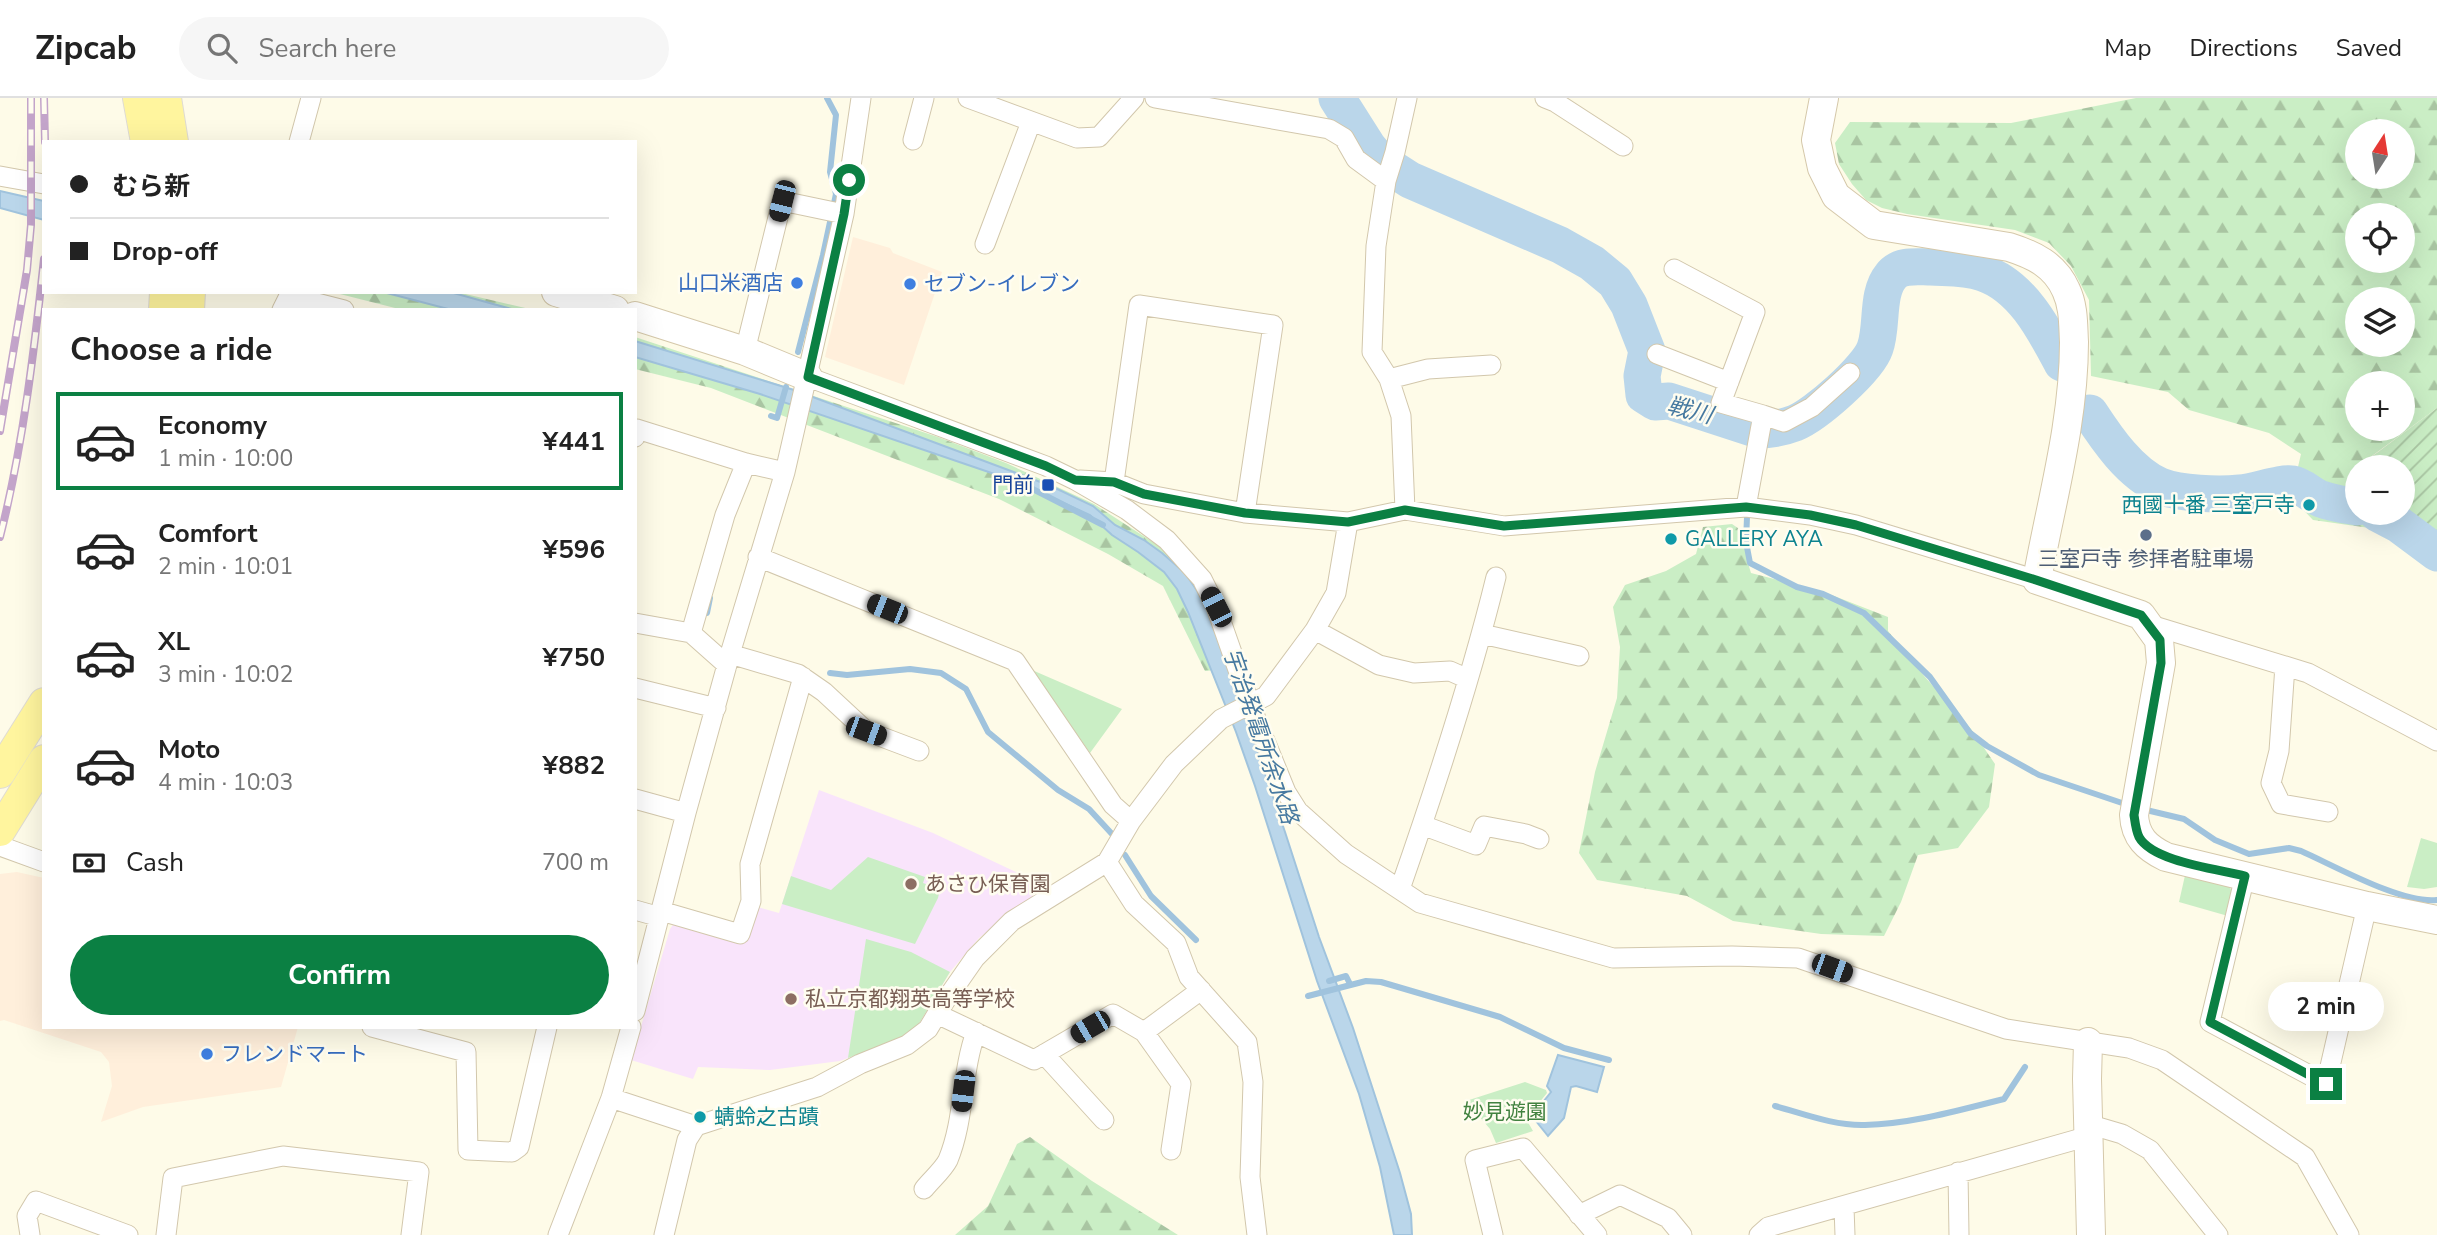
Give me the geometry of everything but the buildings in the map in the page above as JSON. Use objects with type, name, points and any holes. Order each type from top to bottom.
[{"type":"main road","points":[[138,98],[146,140]]},
{"type":"main road","points":[[166,98],[173,140]]},
{"type":"main road","points":[[0,773],[42,706]]},
{"type":"main road","points":[[0,831],[42,763]]},
{"type":"street","points":[[300,140],[311,98]]},
{"type":"street","points":[[637,1004],[728,660],[785,472],[807,382],[836,212],[862,98]]},
{"type":"street","points":[[913,140],[924,98]]},
{"type":"street","points":[[968,98],[1077,138],[1099,137],[1134,98]]},
{"type":"street","points":[[1155,98],[1329,129],[1344,138],[1356,159],[1389,171]]},
{"type":"street","points":[[1405,510],[1401,416],[1389,379],[1372,352],[1376,246],[1389,171],[1407,98]]},
{"type":"street","points":[[1545,98],[1623,146]]},
{"type":"street","points":[[1824,98],[1816,140],[1822,168],[1836,196],[1874,225],[2008,247],[2029,253],[2048,264],[2067,291],[2073,315],[2074,351],[2068,420],[2036,580]]},
{"type":"street","points":[[985,244],[1031,122]]},
{"type":"street","points":[[0,176],[42,184]]},
{"type":"street","points":[[745,351],[782,201],[836,212]]},
{"type":"street","points":[[1674,269],[1755,312],[1721,403],[1761,425],[1784,422],[1812,407],[1850,373]]},
{"type":"street","points":[[563,294],[608,308]]},
{"type":"street","points":[[283,308],[289,296],[336,308]]},
{"type":"street","points":[[1114,482],[1139,304],[1273,325],[1245,513]]},
{"type":"street","points":[[637,317],[745,351],[807,382],[1039,463],[1127,510],[1167,540],[1202,579],[1216,607],[1250,704],[1286,792],[1298,811],[1346,854],[1420,903],[1613,958],[1798,958],[2006,1029],[2129,1048],[2162,1060],[2305,1157],[2349,1235]]},
{"type":"street","points":[[1657,354],[1729,382]]},
{"type":"street","points":[[1389,379],[1428,369],[1491,365]]},
{"type":"street","points":[[1746,507],[1761,425]]},
{"type":"street","points":[[637,429],[746,463],[785,472]]},
{"type":"street","points":[[691,633],[725,515],[746,463]]},
{"type":"street","points":[[1075,480],[1114,482],[1144,494],[1245,513],[1348,522],[1405,510],[1504,526],[1746,507],[1810,515],[1856,525],[2036,580],[2141,615],[2160,640],[2161,663],[2136,804],[2139,837],[2152,850],[2166,857],[2437,920]]},
{"type":"street","points":[[611,1098],[696,1126],[817,1087],[860,1064],[907,1045],[928,1029],[975,958],[1012,921],[1107,862],[1131,821],[1174,764],[1221,719],[1266,695],[1315,630],[1336,593],[1348,522]]},
{"type":"street","points":[[758,557],[1015,662],[1113,805],[1131,821]]},
{"type":"street","points":[[1400,889],[1482,634],[1496,577]]},
{"type":"street","points":[[637,623],[691,633],[728,660],[803,677],[824,692],[866,731],[919,751]]},
{"type":"street","points":[[2151,625],[2308,673],[2437,741]]},
{"type":"street","points":[[1315,630],[1379,665],[1414,673],[1450,671],[1468,679]]},
{"type":"street","points":[[1482,634],[1579,656]]},
{"type":"street","points":[[2286,666],[2279,751],[2271,783],[2281,804],[2328,812]]},
{"type":"street","points":[[637,910],[740,934],[751,901],[750,864],[803,677]]},
{"type":"street","points":[[637,688],[716,708]]},
{"type":"street","points":[[637,800],[686,813]]},
{"type":"street","points":[[1422,825],[1476,845],[1484,826],[1531,832]]},
{"type":"street","points":[[0,846],[42,861]]},
{"type":"street","points":[[1107,862],[1134,904],[1176,943],[1189,977],[1247,1042],[1253,1082],[1250,1177],[1257,1235]]},
{"type":"street","points":[[2245,876],[2210,1022],[2326,1084],[2367,905]]},
{"type":"street","points":[[1144,1032],[1201,990]]},
{"type":"street","points":[[937,1014],[1034,1060],[1113,1014],[1144,1032],[1181,1084],[1171,1150]]},
{"type":"street","points":[[380,1029],[466,1052],[468,1150],[512,1152],[519,1147],[547,1029]]},
{"type":"street","points":[[558,1235],[611,1098],[630,1029]]},
{"type":"street","points":[[924,1189],[947,1162],[960,1116],[966,1065],[976,1032]]},
{"type":"street","points":[[2088,1042],[2091,1235]]},
{"type":"street","points":[[1044,1054],[1104,1120]]},
{"type":"street","points":[[664,1235],[687,1140],[696,1126]]},
{"type":"street","points":[[1759,1235],[1768,1227],[1844,1207],[2089,1130],[2122,1134],[2150,1150],[2218,1235]]},
{"type":"street","points":[[1493,1235],[1475,1160],[1523,1147],[1597,1235]]},
{"type":"street","points":[[166,1235],[173,1178],[283,1156],[419,1172],[411,1235]]},
{"type":"street","points":[[1958,1172],[1959,1235]]},
{"type":"street","points":[[1579,1215],[1620,1195],[1668,1218],[1682,1235]]},
{"type":"street","points":[[30,1235],[27,1216],[36,1201],[128,1235]]},
{"type":"street","points":[[1844,1207],[1845,1235]]},
{"type":"shaded area","points":[[853,237],[890,248],[893,253],[942,272],[904,385],[825,357]]},
{"type":"shaded area","points":[[819,790],[933,833],[1022,875],[1046,892],[1010,914],[979,938],[950,972],[917,1027],[901,1038],[840,1061],[770,1070],[698,1067],[693,1079],[631,1060],[670,929],[675,922],[743,941],[754,906],[779,913]]},
{"type":"shaded area","points":[[17,872],[42,878],[42,1029],[297,1029],[281,1087],[143,1107],[101,1122],[112,1086],[109,1062],[101,1052],[4,1020],[0,1021],[0,874]]},
{"type":"green space","points":[[2136,98],[2437,98],[2437,408],[2415,424],[2415,371],[2345,371],[2345,441],[2392,441],[2373,455],[2345,455],[2345,525],[2313,520],[2291,497],[2301,454],[2269,433],[2189,410],[2168,392],[2091,376],[2089,300],[2071,266],[2049,243],[2015,230],[1907,214],[1882,208],[1866,200],[1839,164],[1835,143],[1850,122],[2011,123]]},
{"type":"green space","points":[[340,294],[466,294],[525,308],[395,308]]},
{"type":"green space","points":[[637,338],[938,437],[1006,463],[1094,504],[1162,548],[1190,586],[1228,669],[1205,671],[1163,586],[1108,554],[999,499],[711,388],[637,370]]},
{"type":"green space","points":[[2437,408],[2437,545],[2409,525],[2415,525],[2415,455],[2374,455],[2393,441],[2415,441],[2415,424]]},
{"type":"green space","points":[[1732,524],[1748,535],[1747,560],[1751,573],[1824,592],[1888,617],[1888,631],[1971,729],[1995,764],[1989,807],[1958,848],[1918,855],[1901,902],[1884,936],[1821,934],[1733,921],[1687,896],[1597,880],[1579,853],[1595,772],[1617,698],[1620,647],[1613,607],[1625,585],[1666,571],[1696,554],[1703,527]]},
{"type":"green space","points":[[2348,525],[2409,525],[2437,545],[2437,563],[2391,531]]},
{"type":"green space","points":[[1032,670],[1122,709],[1090,753]]},
{"type":"green space","points":[[2421,838],[2437,843],[2437,887],[2407,887]]},
{"type":"green space","points":[[868,857],[925,877],[923,883],[940,889],[915,944],[782,904],[791,876],[831,890]]},
{"type":"green space","points":[[2186,871],[2229,884],[2233,896],[2228,916],[2179,902]]},
{"type":"green space","points":[[866,939],[911,952],[950,972],[917,1027],[901,1038],[848,1058]]},
{"type":"green space","name":"妙見遊園","points":[[1525,1082],[1546,1090],[1547,1093],[1526,1119],[1533,1131],[1496,1143],[1490,1129],[1466,1101]]},
{"type":"green space","points":[[1030,1137],[1092,1181],[1178,1235],[955,1235],[988,1206],[1017,1144]]},
{"type":"water","points":[[0,191],[42,201],[42,219],[0,208]]},
{"type":"water","points":[[391,294],[457,294],[508,308],[444,308]]},
{"type":"water","points":[[637,342],[794,390],[1051,486],[1093,506],[1115,525],[1162,553],[1185,573],[1208,607],[1319,937],[1353,1028],[1400,1173],[1411,1214],[1412,1235],[1394,1235],[1380,1167],[1359,1094],[1317,981],[1255,786],[1188,612],[1177,589],[1164,572],[1112,535],[1090,515],[1015,481],[760,394],[637,358]]},
{"type":"water","points":[[1558,1055],[1604,1067],[1597,1092],[1571,1087],[1564,1118],[1548,1136],[1532,1116],[1551,1092],[1547,1086]]},
{"type":"waterway","points":[[798,352],[836,194],[830,172],[836,115],[827,98]]},
{"type":"waterway","name":"戦川","points":[[1337,98],[1379,160],[1410,180],[1560,245],[1592,263],[1615,282],[1629,305],[1647,351],[1642,376],[1644,395],[1655,402],[1669,401],[1758,430],[1795,423],[1815,411],[1840,390],[1870,357],[1877,339],[1886,283],[1895,272],[1909,267],[1964,269],[1997,279],[2030,310],[2062,363]]},
{"type":"waterway","points":[[771,416],[777,418],[786,387]]},
{"type":"waterway","name":"戦川","points":[[2090,413],[2129,464],[2149,480],[2168,489],[2221,494],[2292,484],[2321,499],[2345,505]]},
{"type":"waterway","name":"宇治発電所余水路","points":[[1019,482],[1103,525]]},
{"type":"waterway","points":[[1747,517],[1746,542],[1750,563],[1797,587],[1823,594],[1864,613],[1930,677],[1970,733],[1987,746],[2039,775],[2128,805]]},
{"type":"waterway","name":"戦川","points":[[2399,525],[2437,553]]},
{"type":"waterway","points":[[707,613],[710,598]]},
{"type":"waterway","points":[[830,673],[847,675],[910,669],[941,673],[966,689],[988,732],[1058,790],[1089,809],[1112,834]]},
{"type":"waterway","points":[[2142,809],[2184,819],[2215,840],[2249,854],[2289,848],[2388,890],[2423,900],[2437,900]]},
{"type":"waterway","points":[[1125,855],[1151,896],[1196,940]]},
{"type":"waterway","points":[[1329,981],[1346,976],[1350,984]]},
{"type":"waterway","points":[[1308,996],[1366,981],[1381,982],[1500,1017],[1564,1048],[1609,1060]]},
{"type":"waterway","points":[[1775,1106],[1842,1124],[1900,1122],[2004,1099],[2025,1067]]},
{"type":"railway","points":[[0,431],[27,270],[31,225],[31,98]]},
{"type":"railway","points":[[44,98],[45,140]]},
{"type":"railway","points":[[0,537],[21,434],[42,276]]},
{"type":"place","name":"山口米酒店","points":[[797,283]]},
{"type":"place","name":"セブン-イレブン","points":[[910,284]]},
{"type":"place","name":"門前","points":[[1048,485]]},
{"type":"place","name":"西國十番 三室戸寺","points":[[2309,505]]},
{"type":"place","name":"三室戸寺 参拝者駐車場","points":[[2146,535]]},
{"type":"place","name":"GALLERY AYA","points":[[1671,539]]},
{"type":"place","name":"あさひ保育園","points":[[911,884]]},
{"type":"place","name":"私立京都翔英高等学校","points":[[791,999]]},
{"type":"place","name":"フレンドマート","points":[[207,1054]]},
{"type":"place","name":"蜻蛉之古蹟","points":[[700,1117]]},
{"type":"route","points":[[849,180],[808,377],[1046,466],[1075,480],[1114,482],[1144,494],[1245,513],[1348,522],[1405,510],[1504,526],[1746,507],[1810,515],[1856,525],[2141,615],[2160,640],[2161,663],[2134,815],[2139,837],[2152,850],[2166,857],[2245,876],[2210,1022],[2326,1084]]}]
